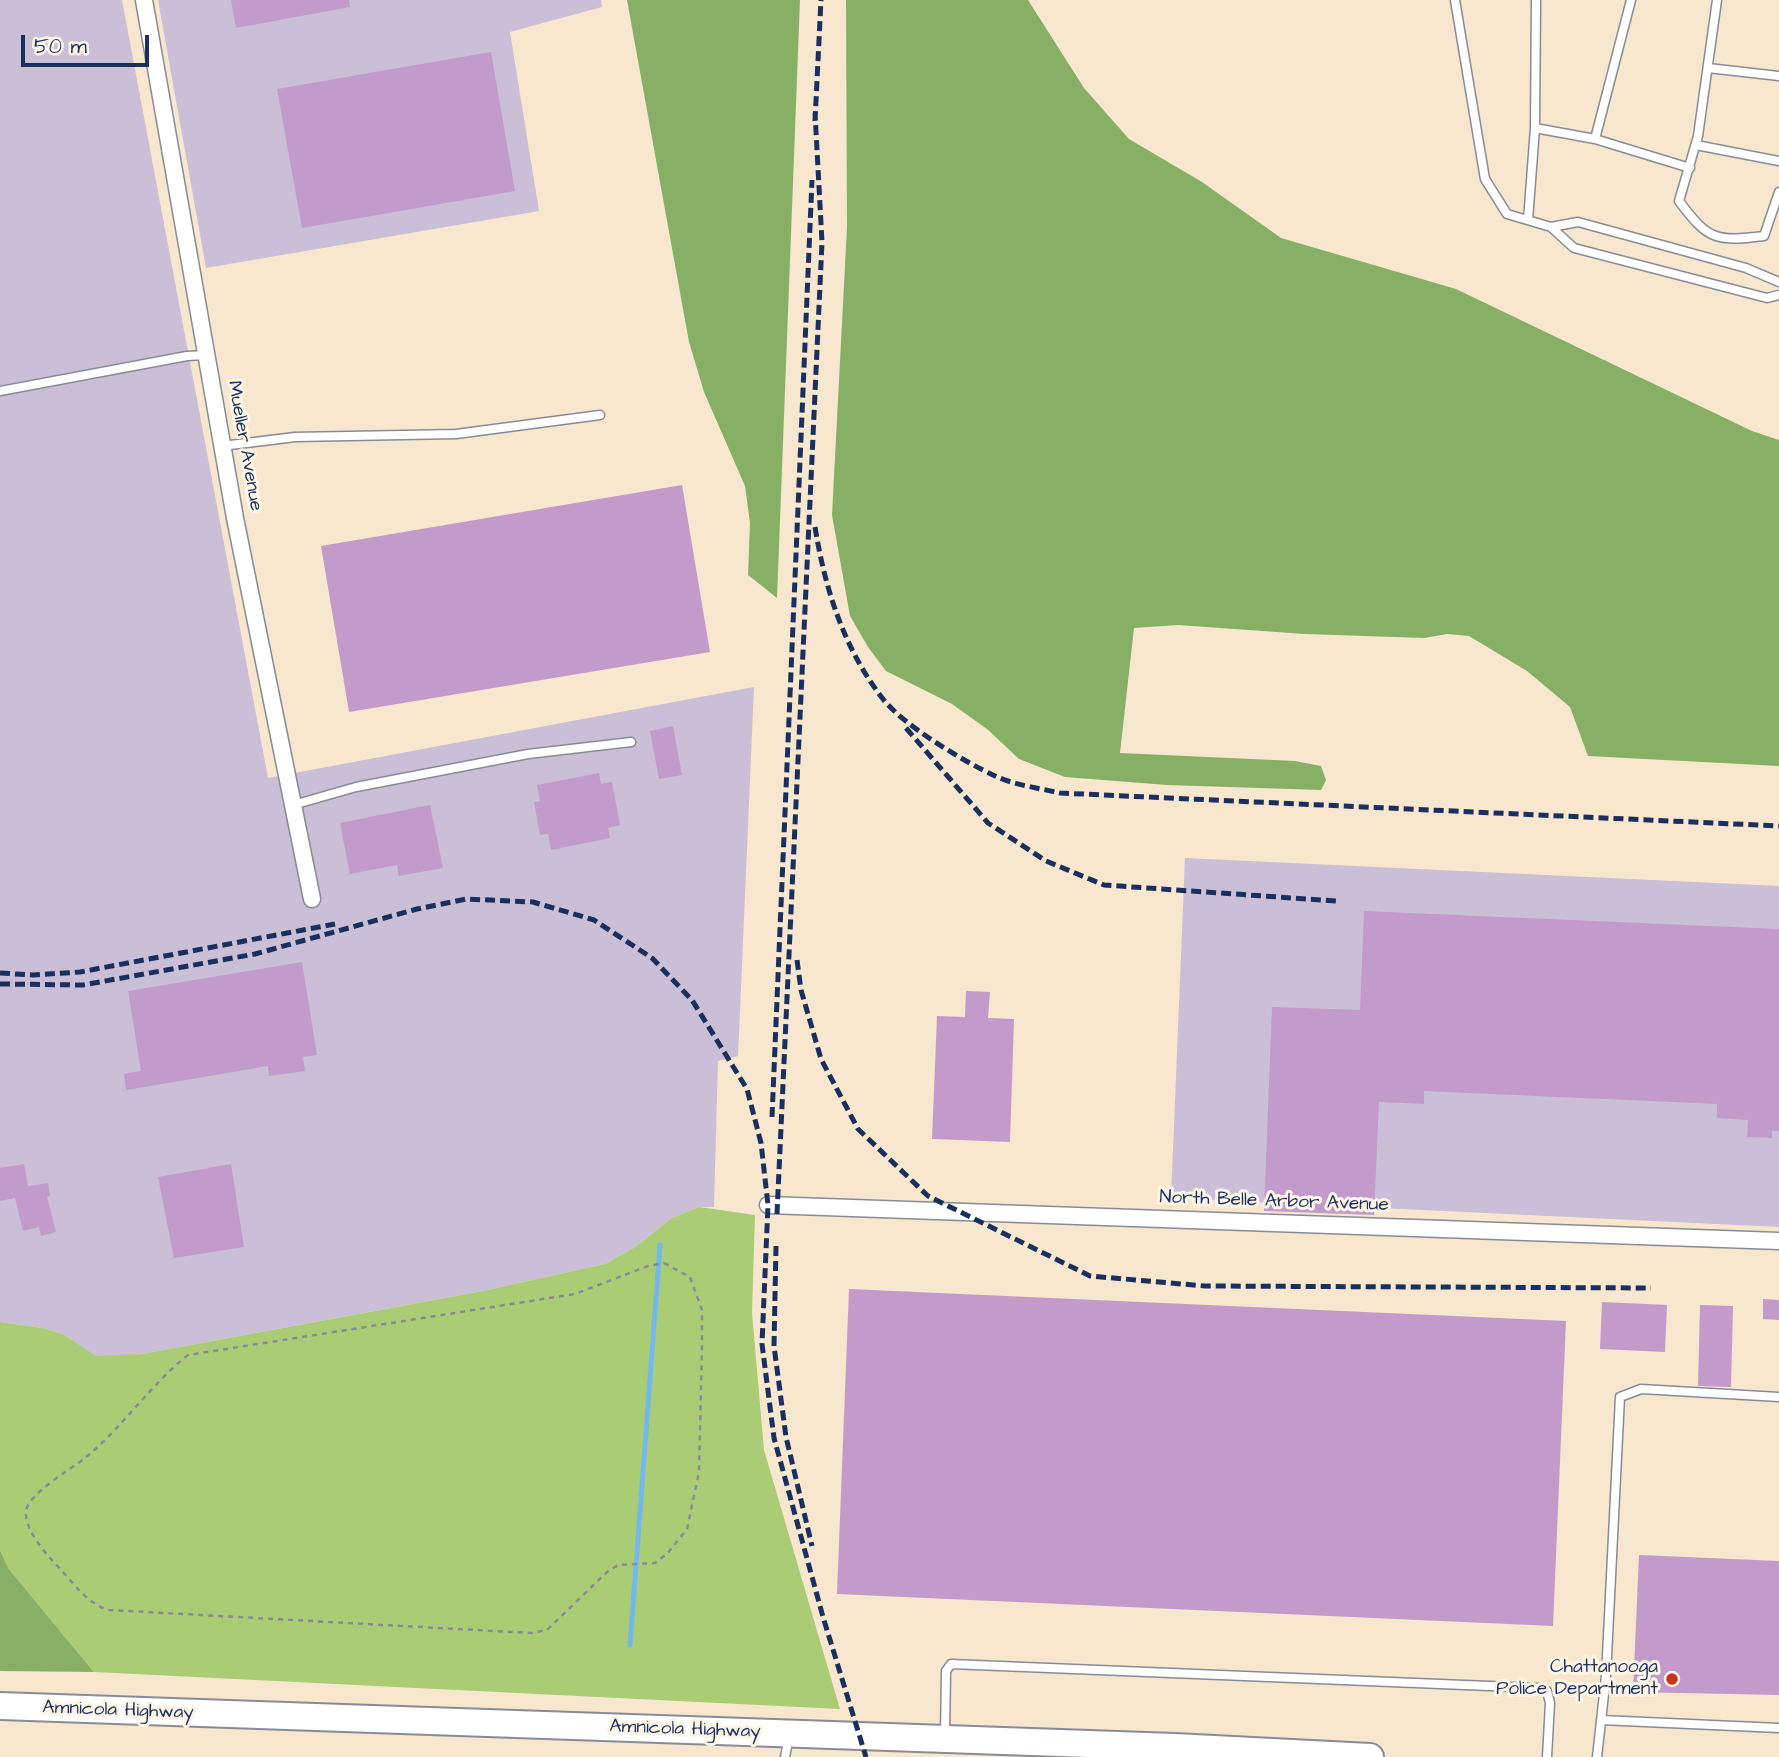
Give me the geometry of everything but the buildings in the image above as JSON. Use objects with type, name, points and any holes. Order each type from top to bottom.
[{"type":"main road","name":"Amnicola Highway","points":[[0,1706],[787,1745],[956,1742],[1172,1752],[1370,1757]]},
{"type":"street","name":"Mueller Avenue","points":[[144,0],[222,446],[312,898]]},
{"type":"street","name":"North Belle Arbor Avenue","points":[[768,1205],[1779,1241]]},
{"type":"lane","points":[[1455,0],[1485,179],[1507,214],[1551,226],[1578,222],[1746,268],[1779,282]]},
{"type":"lane","points":[[1528,220],[1535,128],[1536,0]]},
{"type":"lane","points":[[1595,139],[1631,0]]},
{"type":"lane","points":[[1717,0],[1696,145],[1679,201],[1699,228],[1728,241],[1764,236],[1779,192]]},
{"type":"lane","points":[[1708,68],[1779,76]]},
{"type":"lane","points":[[1535,128],[1595,139],[1690,168]]},
{"type":"lane","points":[[1696,145],[1779,161]]},
{"type":"lane","points":[[1551,226],[1574,248],[1767,298],[1779,295]]},
{"type":"lane","points":[[0,391],[206,355]]},
{"type":"lane","points":[[222,446],[295,438],[456,434],[600,415]]},
{"type":"lane","points":[[293,805],[356,787],[528,754],[631,742]]},
{"type":"lane","points":[[1597,1757],[1620,1398],[1641,1389],[1779,1397]]},
{"type":"lane","points":[[956,1742],[946,1671],[951,1664],[1538,1688],[1547,1691],[1550,1703],[1547,1757]]},
{"type":"lane","points":[[1601,1720],[1779,1728]]},
{"type":"path","points":[[664,1264],[690,1277],[702,1310],[699,1472],[687,1529],[667,1554],[655,1563],[631,1565],[609,1570],[547,1629],[531,1633],[109,1610],[94,1606],[52,1560],[30,1529],[26,1511],[31,1499],[88,1456],[170,1369],[188,1355],[575,1294],[648,1266],[664,1264]]},
{"type":"shaded area","points":[[0,0],[122,0],[268,778],[754,687],[738,1056],[718,1061],[714,1207],[699,1207],[672,1218],[635,1247],[605,1264],[483,1291],[142,1354],[96,1357],[64,1335],[43,1328],[0,1322]]},
{"type":"shaded area","points":[[158,0],[601,0],[602,7],[510,32],[539,211],[206,268]]},
{"type":"shaded area","points":[[1185,858],[1779,886],[1779,1227],[1171,1198]]},
{"type":"green space","points":[[627,0],[800,0],[777,598],[748,575],[750,523],[745,486],[704,392],[689,342]]},
{"type":"green space","points":[[846,0],[1028,0],[1084,88],[1129,139],[1202,182],[1281,238],[1456,289],[1752,431],[1779,440],[1779,766],[1588,756],[1570,707],[1527,671],[1469,636],[1447,634],[1424,638],[1305,634],[1178,625],[1134,628],[1120,753],[1295,761],[1321,766],[1326,780],[1321,790],[1167,785],[1065,777],[1019,759],[987,729],[952,704],[886,671],[850,616],[832,515],[847,227]]},
{"type":"green space","points":[[699,1207],[755,1215],[752,1313],[764,1450],[840,1709],[94,1672],[8,1568],[0,1550],[0,1322],[43,1328],[64,1335],[96,1356],[142,1354],[483,1291],[605,1264],[635,1247],[672,1218]]},
{"type":"green space","points":[[0,1550],[8,1568],[94,1672],[0,1671]]},
{"type":"waterway","points":[[630,1645],[660,1245]]},
{"type":"railway","points":[[815,121],[821,0]]},
{"type":"railway","points":[[777,1214],[822,242],[815,113]]},
{"type":"railway","points":[[772,1117],[812,180]]},
{"type":"railway","points":[[815,527],[824,573],[838,618],[857,660],[883,699],[904,720],[950,752],[1009,781],[1060,793],[1779,826]]},
{"type":"railway","points":[[906,728],[988,823],[1046,861],[1104,885],[1336,901]]},
{"type":"railway","points":[[0,984],[83,985],[255,954],[417,909],[466,899],[533,902],[594,920],[652,958],[692,1000],[747,1089],[761,1143],[768,1205],[762,1344],[774,1438],[823,1617],[866,1757]]},
{"type":"railway","points":[[0,973],[33,975],[80,972],[335,924]]},
{"type":"railway","points":[[797,960],[801,990],[821,1059],[858,1129],[928,1196],[1090,1276],[1205,1286],[1651,1288]]},
{"type":"railway","points":[[776,1246],[774,1346],[786,1437],[812,1546]]},
{"type":"place","name":"Chattanooga Police Department","points":[[1672,1679]]}]
